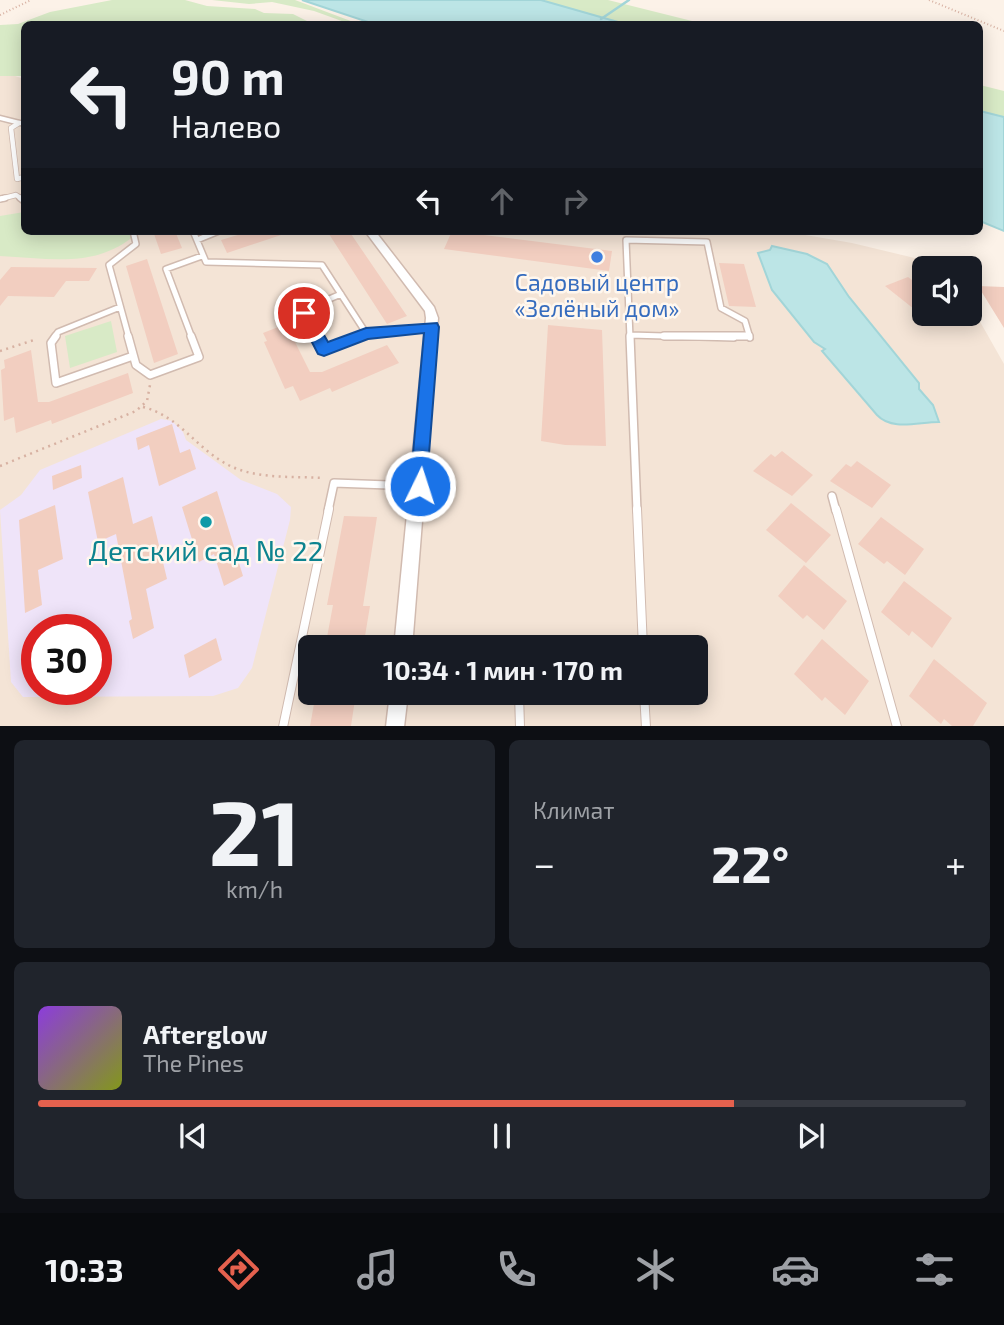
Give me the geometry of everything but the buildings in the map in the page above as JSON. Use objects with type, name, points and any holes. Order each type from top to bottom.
[{"type":"street","points":[[0,118],[21,124]]},
{"type":"street","points":[[373,235],[430,310],[432,327],[420,486],[404,635]]},
{"type":"street","points":[[395,726],[398,705]]},
{"type":"lane","points":[[16,195],[17,178],[11,128],[21,124]]},
{"type":"lane","points":[[17,178],[21,177]]},
{"type":"lane","points":[[0,200],[16,195]]},
{"type":"lane","points":[[16,195],[21,199]]},
{"type":"lane","points":[[133,235],[136,244],[110,265],[136,365],[150,375],[199,357],[166,269],[202,256]]},
{"type":"lane","points":[[195,235],[206,262],[322,265],[366,333]]},
{"type":"lane","points":[[197,240],[209,235]]},
{"type":"lane","points":[[630,335],[750,338],[745,321],[721,309],[707,242],[626,240],[642,635]]},
{"type":"lane","points":[[341,294],[307,307],[304,313],[324,350],[366,333],[432,327]]},
{"type":"lane","points":[[121,307],[58,332],[51,343],[56,383],[134,356]]},
{"type":"lane","points":[[283,726],[334,483],[420,486]]},
{"type":"lane","points":[[832,496],[897,726]]},
{"type":"lane","points":[[519,705],[520,726]]},
{"type":"lane","points":[[645,705],[646,726]]},
{"type":"path","points":[[0,15],[31,0]]},
{"type":"path","points":[[929,0],[980,21]]},
{"type":"path","points":[[983,22],[1004,31]]},
{"type":"path","points":[[0,351],[34,340]]},
{"type":"path","points":[[143,407],[149,394],[150,375]]},
{"type":"path","points":[[0,466],[143,407],[175,417],[201,445],[237,469],[331,478]]},
{"type":"shaded area","points":[[0,71],[21,78],[21,235],[805,235],[912,257],[912,326],[982,325],[1004,364],[1004,726],[0,726]]},
{"type":"shaded area","points":[[161,419],[172,421],[183,432],[186,440],[241,480],[277,494],[291,507],[290,520],[252,668],[238,688],[213,696],[112,697],[112,614],[21,614],[21,694],[11,682],[0,510],[21,495],[40,470]]},
{"type":"green space","points":[[112,0],[185,0],[207,6],[293,14],[307,21],[26,21],[50,12]]},
{"type":"green space","points":[[212,0],[295,0],[351,21],[342,21],[314,11],[272,2],[249,4]]},
{"type":"green space","points":[[543,0],[608,0],[692,21],[609,21]]},
{"type":"green space","points":[[21,23],[21,76],[0,76],[0,25]]},
{"type":"green space","points":[[983,86],[1004,91],[1004,120],[983,115]]},
{"type":"green space","points":[[21,212],[21,235],[134,236],[103,253],[87,257],[53,259],[0,256],[0,216]]},
{"type":"green space","points":[[111,321],[117,352],[70,368],[65,336]]},
{"type":"water","points":[[302,0],[541,0],[614,21],[365,21]]},
{"type":"water","points":[[983,112],[1004,117],[1004,231],[983,222]]},
{"type":"water","points":[[772,246],[807,254],[827,264],[849,297],[919,383],[919,389],[933,405],[939,422],[898,424],[883,420],[877,415],[822,351],[825,349],[814,342],[772,290],[758,253],[770,250]]},
{"type":"waterway","points":[[601,19],[629,0]]},
{"type":"place","name":"Садовый центр «Зелёный дом»","points":[[597,257]]},
{"type":"place","name":"Детский сад № 22","points":[[206,522]]},
{"type":"route","points":[[304,313],[324,350],[366,333],[432,327],[420,486]]}]
